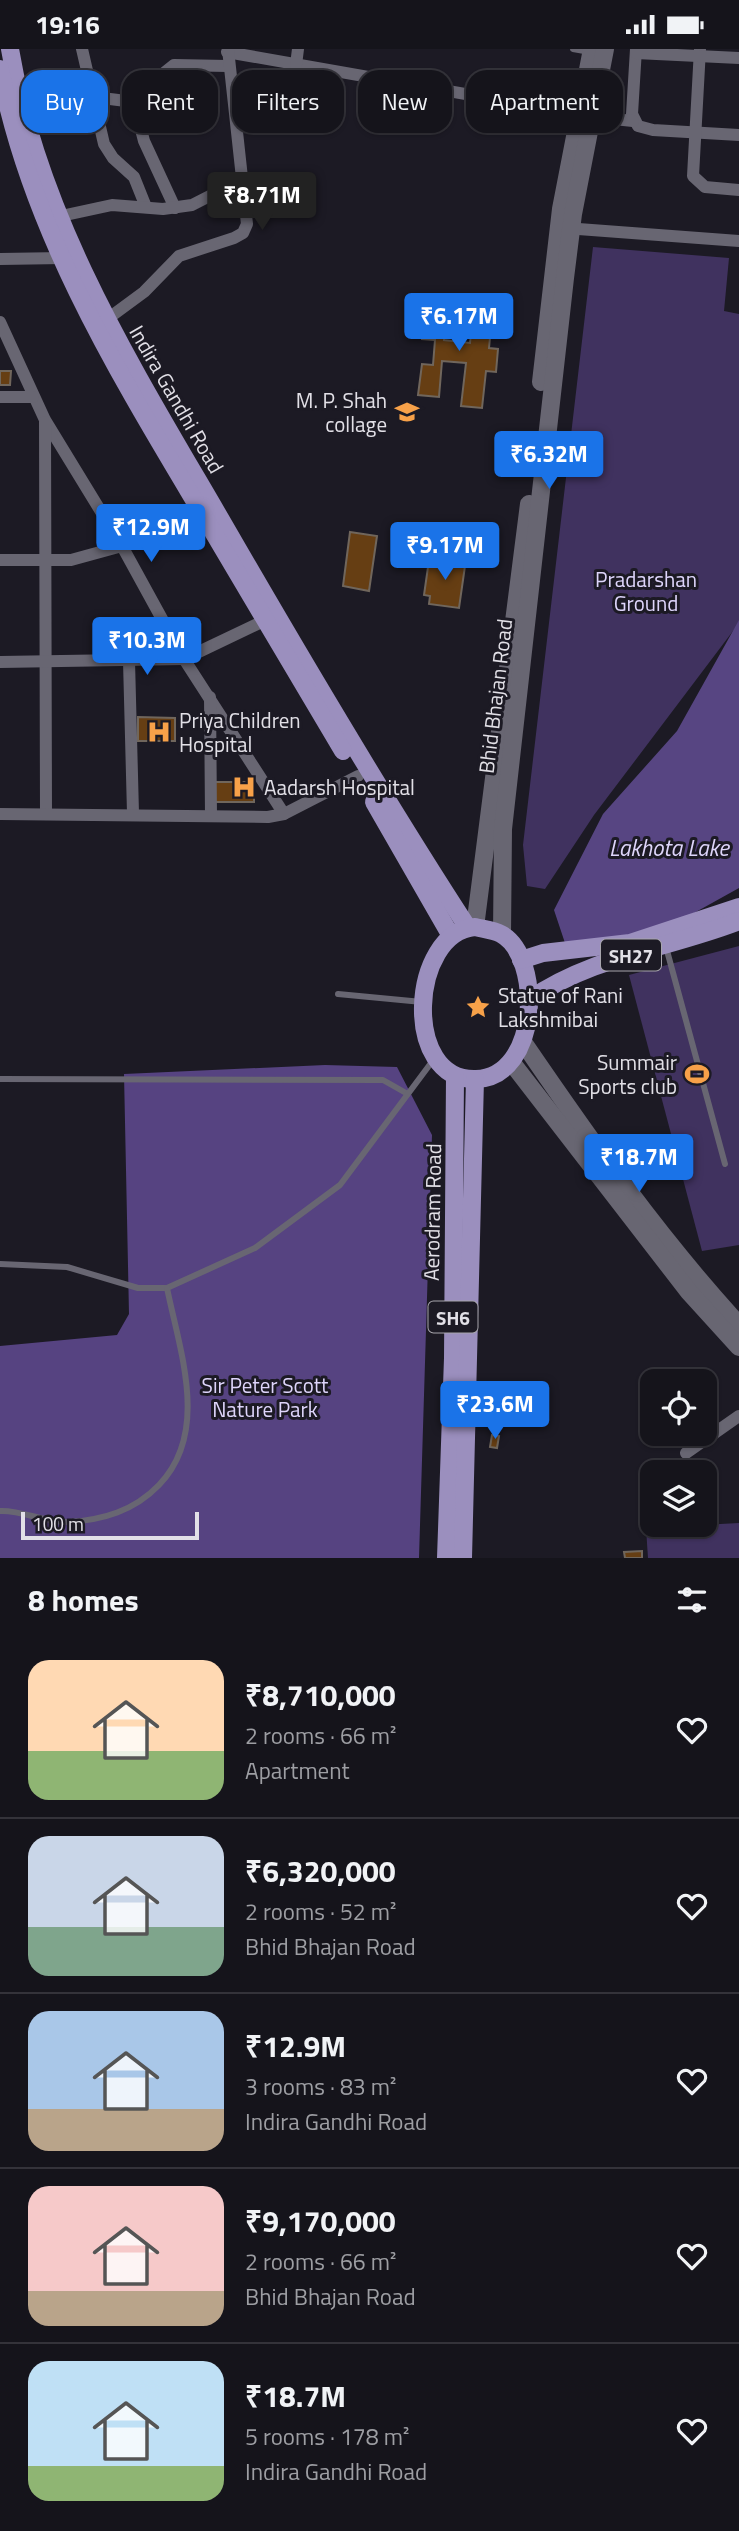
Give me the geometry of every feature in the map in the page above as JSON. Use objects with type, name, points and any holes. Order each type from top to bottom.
[{"type":"main road","name":"Indira Gandhi Road","points":[[10,49],[27,123],[61,216],[106,320],[358,776],[451,936]]},
{"type":"main road","name":"Bhid Bhajan Road","points":[[594,70],[597,50]]},
{"type":"main road","name":"Indira Gandhi Road","points":[[0,69],[24,159],[63,258],[117,367],[270,618],[389,805],[471,927]]},
{"type":"main road","name":"Bhid Bhajan Road","points":[[471,927],[565,228],[583,133]]},
{"type":"main road","name":"Bhid Bhajan Road","points":[[502,934],[503,829],[565,228]]},
{"type":"main road","name":"SH27","points":[[521,960],[542,953],[630,943],[739,907]]},
{"type":"main road","name":"SH27","points":[[529,1000],[558,979],[591,965],[666,946],[739,921]]},
{"type":"main road","points":[[471,927],[502,934],[521,960],[529,1000],[523,1042],[512,1063],[500,1073],[475,1079],[455,1076],[434,1059],[425,1031],[424,1002],[432,961],[451,936],[471,927]]},
{"type":"main road","points":[[523,1042],[580,1125],[673,1250],[739,1325]]},
{"type":"main road","points":[[512,1063],[689,1292],[739,1347]]},
{"type":"main road","name":"Aerodram Road","points":[[446,1558],[453,1357],[455,1076]]},
{"type":"main road","name":"Aerodram Road","points":[[463,1558],[475,1079]]},
{"type":"street","points":[[82,49],[87,70]]},
{"type":"street","points":[[296,65],[298,49]]},
{"type":"street","points":[[106,320],[144,292],[179,256],[243,233],[247,225],[227,51],[466,93]]},
{"type":"street","points":[[634,121],[636,51],[699,52],[739,58]]},
{"type":"street","points":[[699,52],[693,176],[698,183],[739,190]]},
{"type":"street","points":[[168,70],[174,65],[228,66]]},
{"type":"street","points":[[623,120],[634,121],[645,129],[739,135]]},
{"type":"street","points":[[103,133],[108,152],[134,177],[146,207]]},
{"type":"street","points":[[143,133],[148,150],[175,208]]},
{"type":"street","points":[[61,216],[112,205],[175,208],[192,205],[243,179]]},
{"type":"street","points":[[565,228],[739,241]]},
{"type":"street","points":[[0,259],[63,258]]},
{"type":"street","points":[[0,323],[45,420],[122,546],[184,659],[285,814]]},
{"type":"street","points":[[0,397],[33,397]]},
{"type":"street","points":[[45,420],[46,813]]},
{"type":"street","points":[[0,560],[71,560],[122,546]]},
{"type":"street","points":[[0,662],[184,659],[270,618]]},
{"type":"street","points":[[129,661],[133,813]]},
{"type":"street","points":[[209,697],[211,816]]},
{"type":"street","points":[[0,814],[133,813],[268,817],[285,814],[358,776]]},
{"type":"street","points":[[685,1453],[739,1416]]},
{"type":"lane","points":[[573,49],[597,50]]},
{"type":"lane","points":[[666,946],[725,1164]]},
{"type":"lane","points":[[338,994],[424,1002]]},
{"type":"lane","points":[[0,1264],[67,1267],[138,1288],[167,1288],[255,1248],[340,1185],[406,1093],[434,1059]]},
{"type":"lane","points":[[0,1079],[383,1080],[406,1093]]},
{"type":"lane","points":[[0,1511],[13,1510],[65,1522],[114,1516],[148,1496],[174,1470],[187,1433],[187,1388],[167,1288]]},
{"type":"green space","name":"Pradarshan Ground","points":[[593,247],[729,258],[724,311],[739,314],[739,623],[594,815],[545,889],[527,886],[523,845]]},
{"type":"green space","name":"Summair Sports club","points":[[739,946],[739,1245],[702,1251],[629,975]]},
{"type":"green space","name":"Sir Peter Scott Nature Park","points":[[325,1065],[397,1067],[432,1135],[419,1558],[0,1558],[0,1346],[117,1335],[129,1314],[124,1074]]},
{"type":"green space","points":[[739,1523],[739,1558],[648,1558],[647,1537],[717,1537],[717,1524]]},
{"type":"water","name":"Lakhota Lake","points":[[739,620],[739,888],[694,913],[609,946],[565,943],[554,910],[603,814],[677,731]]},
{"type":"building","points":[[426,299],[448,301],[444,340],[470,343],[474,305],[493,307],[489,348],[498,349],[496,372],[486,371],[482,408],[461,406],[466,363],[442,361],[439,397],[418,395],[422,364],[433,365],[435,340],[422,339]]},
{"type":"building","points":[[0,371],[11,371],[10,385],[0,385]]},
{"type":"building","points":[[350,532],[377,536],[369,591],[343,586]]},
{"type":"building","points":[[452,557],[466,559],[459,608],[429,604],[430,596],[424,595],[429,560],[452,563]]},
{"type":"building","points":[[138,717],[175,718],[175,741],[138,741]]},
{"type":"building","points":[[215,782],[254,782],[254,802],[215,802]]},
{"type":"building","points":[[492,1435],[499,1436],[497,1448],[490,1447]]},
{"type":"building","points":[[642,1551],[642,1558],[625,1558],[624,1552]]},
{"type":"place","name":"M. P. Shah collage","points":[[407,412]]},
{"type":"place","name":"Priya Children Hospital","points":[[159,732]]},
{"type":"place","name":"Aadarsh Hospital","points":[[244,787]]},
{"type":"place","name":"Statue of Rani Lakshmibai","points":[[478,1007]]},
{"type":"place","name":"Summair Sports club","points":[[697,1074]]}]
